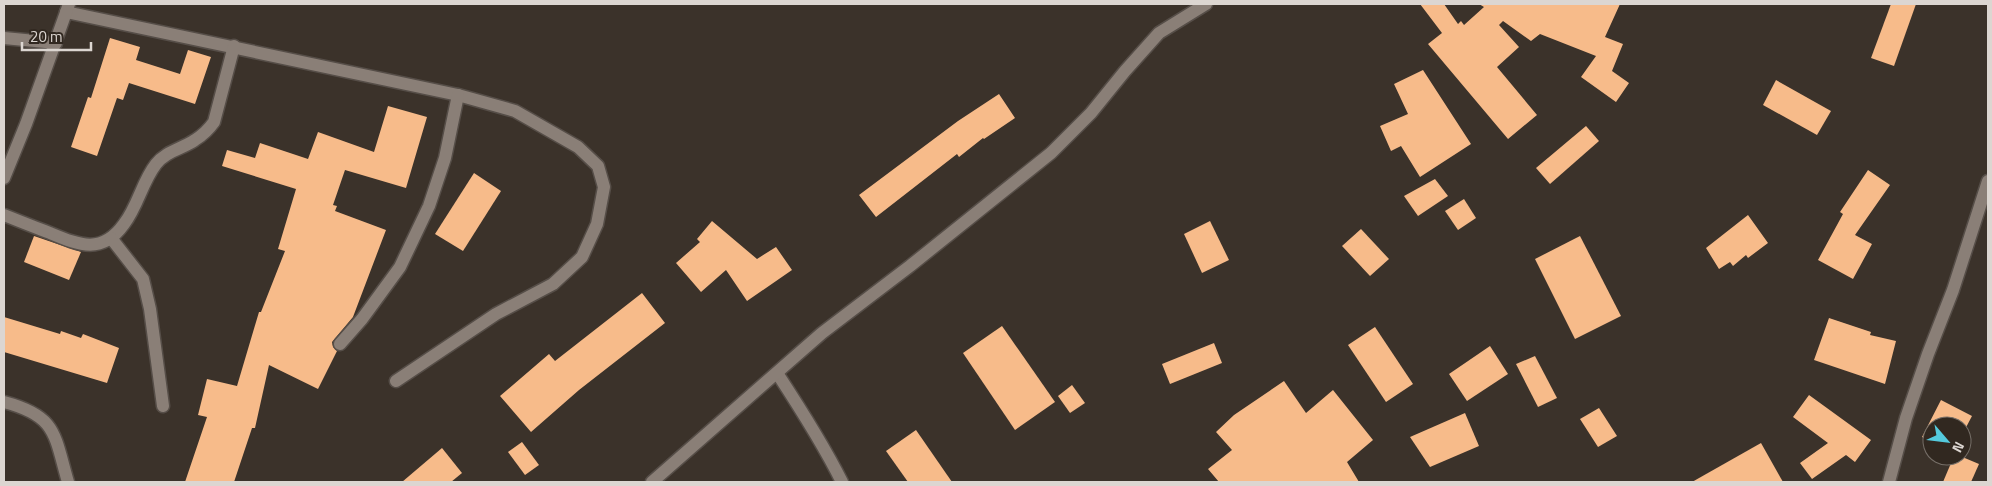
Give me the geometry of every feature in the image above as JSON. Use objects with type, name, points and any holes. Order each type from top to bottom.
[{"type":"street","points":[[652,482],[822,333],[910,266],[1051,153],[1091,114],[1125,71],[1160,33],[1206,4]]},
{"type":"street","points":[[4,178],[68,8],[458,95],[515,111],[578,147],[598,166],[604,187],[597,224],[582,257],[553,284],[496,314],[396,381]]},
{"type":"street","points":[[4,38],[56,44]]},
{"type":"street","points":[[4,215],[79,245],[96,245],[111,238],[124,225],[149,174],[158,162],[169,152],[195,140],[207,131],[214,122],[234,46]]},
{"type":"street","points":[[340,344],[362,319],[400,267],[429,206],[446,158],[458,95]]},
{"type":"street","points":[[1889,482],[1906,418],[1953,290],[1988,182]]},
{"type":"street","points":[[111,238],[143,279],[150,308],[164,406]]},
{"type":"street","points":[[776,373],[815,432],[842,482]]},
{"type":"street","points":[[4,402],[25,408],[39,415],[52,430],[68,482]]},
{"type":"building","points":[[1420,4],[1444,4],[1458,24],[1461,21],[1464,25],[1484,7],[1479,4],[1620,4],[1605,37],[1623,44],[1612,71],[1629,83],[1616,102],[1581,77],[1596,56],[1540,34],[1531,41],[1503,21],[1499,25],[1519,47],[1497,67],[1537,115],[1508,139],[1428,44],[1442,33]]},
{"type":"building","points":[[1891,4],[1916,4],[1894,66],[1871,58]]},
{"type":"building","points":[[110,38],[140,47],[136,60],[180,74],[188,50],[211,57],[195,104],[129,83],[123,100],[117,98],[97,156],[71,147],[88,97],[91,98]]},
{"type":"building","points":[[1423,70],[1471,144],[1420,177],[1401,146],[1391,151],[1380,126],[1408,114],[1394,84]]},
{"type":"building","points":[[1776,80],[1831,111],[1817,135],[1763,105]]},
{"type":"building","points":[[999,94],[1015,118],[983,138],[959,157],[957,154],[876,217],[859,195],[958,121]]},
{"type":"building","points":[[388,106],[427,117],[406,188],[345,170],[333,205],[337,206],[335,211],[386,230],[353,317],[332,342],[333,347],[337,351],[318,389],[269,365],[255,428],[252,428],[234,482],[185,482],[207,417],[198,415],[207,379],[237,386],[259,312],[261,312],[285,251],[278,249],[296,189],[222,166],[227,150],[255,158],[260,143],[308,159],[318,132],[374,152]]},
{"type":"building","points":[[1586,126],[1599,141],[1550,184],[1536,168]]},
{"type":"building","points":[[1868,170],[1890,185],[1855,235],[1872,244],[1853,279],[1818,260],[1843,214],[1840,212]]},
{"type":"building","points":[[474,173],[501,191],[463,251],[435,234]]},
{"type":"building","points":[[1435,179],[1448,196],[1418,216],[1404,196]]},
{"type":"building","points":[[1464,199],[1476,218],[1458,230],[1445,211]]},
{"type":"building","points":[[1748,215],[1768,243],[1748,258],[1746,255],[1733,266],[1730,262],[1719,269],[1706,248]]},
{"type":"building","points":[[712,221],[757,259],[776,247],[792,270],[747,301],[726,270],[701,292],[676,263],[700,242],[697,239]]},
{"type":"building","points":[[1210,221],[1229,260],[1202,273],[1184,234]]},
{"type":"building","points":[[1361,229],[1389,259],[1370,276],[1342,246]]},
{"type":"building","points":[[34,236],[81,252],[69,280],[24,262]]},
{"type":"building","points":[[1580,236],[1621,316],[1575,339],[1535,259]]},
{"type":"building","points":[[642,293],[665,323],[579,390],[531,432],[500,396],[549,354],[555,361]]},
{"type":"building","points":[[4,317],[60,334],[61,331],[81,338],[83,334],[119,348],[107,383],[4,352]]},
{"type":"building","points":[[1829,318],[1871,332],[1870,335],[1896,341],[1885,384],[1814,360]]},
{"type":"building","points":[[1002,326],[1055,402],[1015,430],[963,353]]},
{"type":"building","points":[[1375,327],[1413,384],[1386,402],[1348,345]]},
{"type":"building","points":[[1214,343],[1222,363],[1170,384],[1162,364]]},
{"type":"building","points":[[1490,346],[1508,374],[1467,401],[1449,374]]},
{"type":"building","points":[[1535,356],[1557,398],[1538,407],[1516,364]]},
{"type":"building","points":[[1284,381],[1306,413],[1333,390],[1373,440],[1347,462],[1359,482],[1219,482],[1208,469],[1232,450],[1216,432],[1234,415]]},
{"type":"building","points":[[1072,385],[1085,403],[1070,413],[1058,396]]},
{"type":"building","points":[[1809,395],[1871,440],[1855,462],[1846,455],[1812,479],[1800,463],[1828,443],[1793,417]]},
{"type":"building","points":[[1941,400],[1972,416],[1933,416]]},
{"type":"building","points":[[1599,408],[1617,436],[1598,447],[1580,419]]},
{"type":"building","points":[[1465,413],[1479,446],[1430,467],[1410,437]]},
{"type":"building","points":[[916,430],[952,482],[908,482],[886,451]]},
{"type":"building","points":[[522,442],[539,465],[525,475],[508,452]]},
{"type":"building","points":[[1761,443],[1783,482],[1692,482]]},
{"type":"building","points":[[442,448],[462,473],[451,482],[402,482]]},
{"type":"building","points":[[1972,461],[1979,464],[1971,482],[1943,482],[1950,466],[1972,466]]}]
